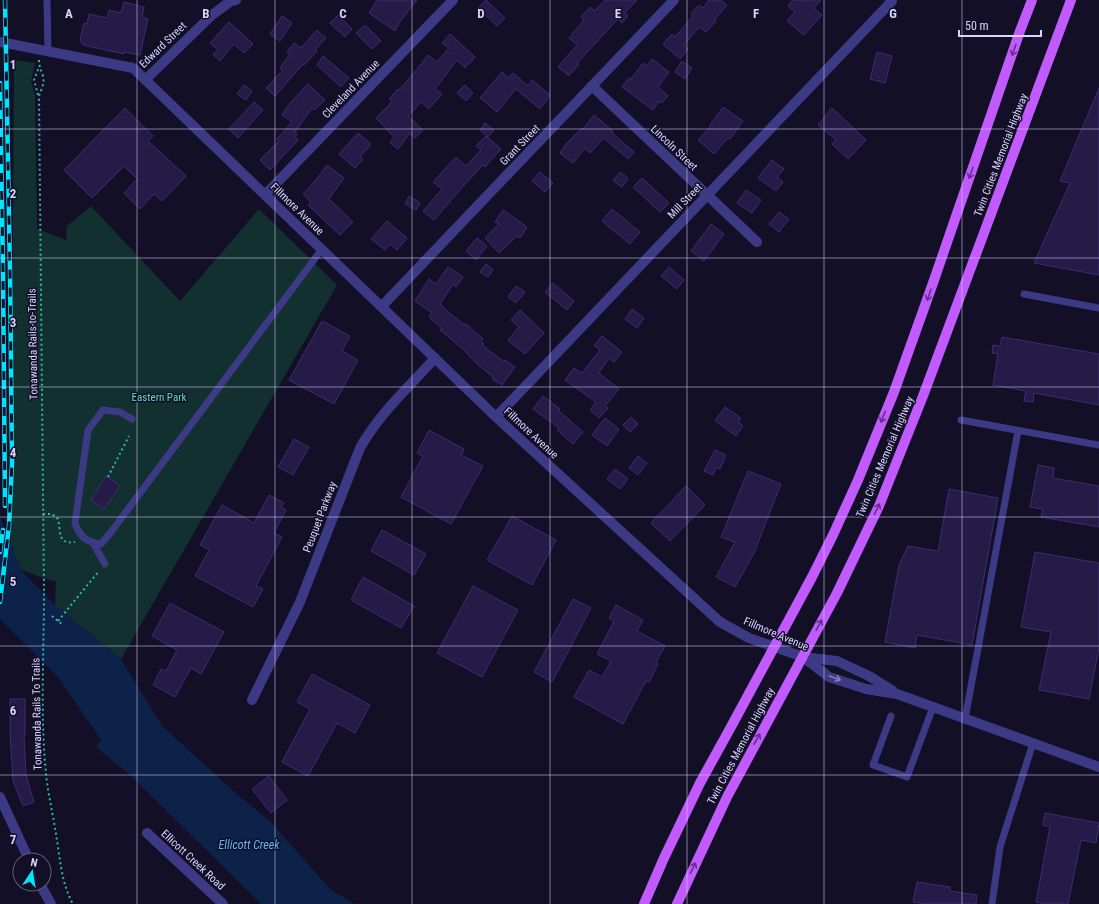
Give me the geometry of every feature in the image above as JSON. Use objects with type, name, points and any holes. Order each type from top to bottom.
[{"type":"main road","name":"Twin Cities Memorial Highway","points":[[644,904],[700,782],[833,535],[858,480],[894,392],[1032,0]]},
{"type":"main road","name":"Twin Cities Memorial Highway","points":[[677,904],[727,797],[837,593],[882,499],[923,396],[1071,0]]},
{"type":"street","name":"Edward Street","points":[[146,80],[212,14],[231,1],[236,0]]},
{"type":"street","name":"Cleveland Avenue","points":[[266,195],[453,0]]},
{"type":"street","name":"Grant Street","points":[[382,306],[674,0]]},
{"type":"street","name":"Mill Street","points":[[496,417],[891,1]]},
{"type":"street","name":"Fillmore Avenue","points":[[0,42],[133,68],[496,417],[720,622],[749,638],[803,657],[829,677],[866,689],[897,694],[1099,766]]},
{"type":"street","name":"Lincoln Street","points":[[592,86],[757,242]]},
{"type":"street","name":"Peuquet Parkway","points":[[252,700],[300,602],[360,448],[369,432],[380,418],[435,358]]},
{"type":"street","points":[[803,657],[837,661],[870,676],[897,694]]},
{"type":"street","points":[[0,797],[25,852]]},
{"type":"street","name":"Ellicott Creek Road","points":[[147,833],[223,904]]},
{"type":"street","points":[[44,892],[51,904]]},
{"type":"lane","points":[[47,0],[48,51]]},
{"type":"lane","points":[[132,419],[120,412],[103,410],[88,430],[75,524],[80,535],[93,543],[101,544],[111,532],[322,249]]},
{"type":"lane","points":[[1024,294],[1099,308]]},
{"type":"lane","points":[[961,420],[1099,445]]},
{"type":"lane","points":[[965,719],[1018,430]]},
{"type":"lane","points":[[93,543],[105,564]]},
{"type":"lane","points":[[891,716],[873,765],[907,777],[933,707]]},
{"type":"lane","points":[[992,904],[1000,847],[1033,743]]},
{"type":"path","points":[[39,57],[39,66],[34,80],[39,96]]},
{"type":"path","points":[[39,66],[44,78],[39,96]]},
{"type":"path","name":"Tonawanda Rails-to-Trails","points":[[39,96],[44,592]]},
{"type":"path","points":[[108,478],[129,436]]},
{"type":"path","points":[[43,514],[52,514],[58,519],[63,541],[77,541],[80,535]]},
{"type":"path","points":[[58,621],[105,564]]},
{"type":"path","name":"Tonawanda Rails To Trails","points":[[44,592],[43,673],[46,776],[61,872],[68,896],[73,904]]},
{"type":"path","points":[[52,616],[63,625]]},
{"type":"green space","name":"Eastern Park","points":[[14,60],[35,63],[31,81],[35,96],[37,229],[66,240],[67,226],[91,206],[180,301],[259,209],[337,285],[121,659],[55,605],[56,580],[53,581],[21,570],[11,545]]},
{"type":"water","name":"Ellicott Creek","points":[[0,516],[21,570],[55,605],[121,659],[162,726],[238,795],[270,821],[331,890],[355,904],[261,904],[130,775],[96,747],[101,740],[58,677],[0,619]]},
{"type":"building","points":[[377,0],[417,0],[401,20],[395,31],[369,13]]},
{"type":"building","points":[[486,0],[505,18],[497,26],[478,8]]},
{"type":"building","points":[[605,0],[637,0],[625,13],[628,16],[622,23],[618,19],[577,63],[579,64],[569,76],[558,67],[577,45],[569,38],[584,20],[581,17],[590,7],[595,11]]},
{"type":"building","points":[[709,0],[720,0],[727,5],[706,32],[699,27],[684,45],[688,49],[680,59],[663,44],[672,34],[675,37],[693,16],[691,14],[699,5],[703,8]]},
{"type":"building","points":[[793,0],[821,0],[814,8],[822,15],[804,35],[787,21],[795,12],[788,6]]},
{"type":"building","points":[[124,2],[144,7],[142,17],[148,19],[140,55],[124,52],[124,54],[83,45],[80,40],[84,23],[87,24],[89,14],[107,18],[109,10],[121,13]]},
{"type":"building","points":[[338,15],[352,29],[345,37],[330,23]]},
{"type":"building","points":[[282,16],[292,23],[280,41],[270,34]]},
{"type":"building","points":[[229,22],[253,44],[244,53],[234,44],[220,61],[213,55],[218,50],[210,43]]},
{"type":"building","points":[[365,25],[381,41],[372,49],[356,33]]},
{"type":"building","points":[[317,30],[326,38],[316,49],[317,51],[304,65],[303,64],[275,96],[266,88],[283,70],[280,68],[290,54],[287,52],[294,43],[301,48]]},
{"type":"building","points":[[450,34],[475,57],[465,68],[457,60],[435,89],[442,94],[429,109],[421,102],[408,116],[423,130],[415,138],[410,133],[398,149],[390,143],[394,137],[376,118],[392,102],[389,99],[398,89],[399,90],[428,55],[437,62],[449,48],[442,43]]},
{"type":"building","points":[[877,52],[892,56],[885,83],[870,79]]},
{"type":"building","points":[[323,56],[349,78],[341,87],[317,65]]},
{"type":"building","points":[[652,59],[669,72],[658,87],[668,96],[661,103],[659,101],[653,110],[622,87],[629,78],[631,79],[643,63],[647,66]]},
{"type":"building","points":[[682,61],[692,68],[685,79],[675,72]]},
{"type":"building","points":[[502,72],[509,78],[513,73],[528,86],[532,80],[550,95],[540,109],[516,89],[497,112],[480,98]]},
{"type":"building","points":[[308,84],[325,100],[314,110],[312,108],[295,132],[297,134],[295,137],[298,140],[270,170],[260,160],[279,141],[277,139],[292,122],[282,115],[289,104]]},
{"type":"building","points":[[244,85],[252,91],[246,100],[237,94]]},
{"type":"building","points":[[465,85],[473,93],[466,101],[457,93]]},
{"type":"building","points":[[1099,88],[1099,275],[1034,263],[1070,183],[1060,181]]},
{"type":"building","points":[[254,102],[263,110],[238,138],[229,129]]},
{"type":"building","points":[[723,107],[743,121],[730,139],[728,138],[714,154],[698,140],[711,126],[710,125]]},
{"type":"building","points":[[125,108],[153,136],[148,141],[186,176],[162,201],[154,194],[140,209],[124,193],[137,179],[124,166],[92,198],[64,170]]},
{"type":"building","points":[[832,108],[866,140],[848,159],[832,144],[836,140],[818,125]]},
{"type":"building","points":[[594,115],[634,152],[628,159],[604,138],[590,153],[585,148],[573,163],[560,153],[567,143],[582,128],[583,129]]},
{"type":"building","points":[[485,123],[494,130],[488,137],[480,130]]},
{"type":"building","points":[[358,133],[371,144],[360,157],[363,160],[355,168],[339,154]]},
{"type":"building","points":[[486,136],[501,149],[485,167],[483,165],[465,184],[434,220],[423,211],[442,189],[433,182],[456,157],[466,166],[481,150],[476,146]]},
{"type":"building","points":[[772,160],[784,169],[777,177],[783,182],[776,191],[758,178]]},
{"type":"building","points":[[327,165],[344,178],[329,199],[353,222],[340,235],[308,205],[311,202],[303,194]]},
{"type":"building","points":[[540,172],[553,183],[545,192],[532,181]]},
{"type":"building","points":[[620,172],[628,178],[622,187],[613,181]]},
{"type":"building","points":[[642,178],[669,203],[660,212],[633,187]]},
{"type":"building","points":[[746,190],[761,200],[752,213],[737,203]]},
{"type":"building","points":[[409,196],[420,203],[416,210],[405,204]]},
{"type":"building","points":[[612,209],[640,232],[630,244],[602,221]]},
{"type":"building","points":[[503,210],[527,227],[520,238],[517,236],[499,253],[485,238],[499,224],[495,222]]},
{"type":"building","points":[[779,212],[789,219],[779,232],[769,224]]},
{"type":"building","points":[[387,221],[407,238],[397,250],[390,244],[385,250],[371,239]]},
{"type":"building","points":[[711,224],[724,234],[704,261],[691,251]]},
{"type":"building","points":[[477,238],[487,246],[476,260],[466,251]]},
{"type":"building","points":[[486,264],[493,270],[488,277],[480,272]]},
{"type":"building","points":[[448,267],[463,277],[456,287],[453,284],[440,304],[449,313],[465,325],[466,324],[483,339],[481,341],[484,344],[482,345],[504,362],[505,360],[515,367],[502,385],[492,379],[493,377],[440,330],[442,329],[429,317],[432,313],[415,301],[429,279],[436,284]]},
{"type":"building","points":[[669,267],[684,280],[677,289],[661,276]]},
{"type":"building","points":[[553,283],[574,301],[567,310],[545,292]]},
{"type":"building","points":[[516,286],[525,292],[516,303],[508,297]]},
{"type":"building","points":[[632,309],[644,318],[637,328],[625,319]]},
{"type":"building","points":[[520,310],[544,333],[525,354],[508,340],[519,327],[511,320]]},
{"type":"building","points":[[322,321],[350,336],[342,351],[358,360],[334,404],[289,380]]},
{"type":"building","points":[[602,336],[622,352],[614,362],[609,358],[599,373],[619,389],[605,406],[608,408],[599,418],[590,410],[596,402],[565,380],[574,368],[582,373],[600,350],[594,346]]},
{"type":"building","points":[[1002,337],[1099,354],[1099,405],[1034,393],[1033,402],[1024,401],[1026,391],[993,385],[998,354],[992,353],[993,345],[1000,346]]},
{"type":"building","points":[[543,396],[560,409],[558,410],[583,432],[573,444],[557,430],[559,428],[533,409]]},
{"type":"building","points":[[725,407],[741,418],[738,422],[743,426],[736,436],[715,421]]},
{"type":"building","points":[[631,417],[638,424],[630,432],[623,425]]},
{"type":"building","points":[[605,418],[619,429],[607,446],[592,435]]},
{"type":"building","points":[[429,430],[464,449],[461,455],[483,466],[451,524],[401,497],[423,456],[417,453]]},
{"type":"building","points":[[294,439],[309,447],[293,475],[278,467]]},
{"type":"building","points":[[715,450],[726,455],[720,469],[716,468],[713,475],[704,471]]},
{"type":"building","points":[[638,456],[647,463],[638,475],[629,468]]},
{"type":"building","points":[[1038,465],[1054,468],[1053,478],[1099,486],[1099,527],[1041,517],[1043,509],[1030,507]]},
{"type":"building","points":[[615,469],[628,479],[620,489],[607,479]]},
{"type":"building","points":[[748,471],[781,484],[754,553],[735,587],[716,577],[735,542],[721,537]]},
{"type":"building","points":[[106,476],[120,486],[104,509],[91,500]]},
{"type":"building","points":[[686,486],[705,505],[670,541],[651,523]]},
{"type":"building","points":[[949,489],[998,498],[972,645],[917,635],[915,648],[885,642],[899,565],[908,546],[938,551]]},
{"type":"building","points":[[269,495],[284,503],[281,507],[286,510],[274,533],[282,537],[256,586],[263,589],[253,607],[195,576],[209,550],[200,545],[222,505],[254,523]]},
{"type":"building","points":[[512,516],[556,540],[532,585],[487,560]]},
{"type":"building","points":[[382,530],[426,554],[414,575],[371,551]]},
{"type":"building","points":[[1035,552],[1099,563],[1099,648],[1089,699],[1039,690],[1051,632],[1021,627]]},
{"type":"building","points":[[363,577],[414,606],[401,628],[351,600]]},
{"type":"building","points":[[473,586],[518,610],[482,677],[437,653]]},
{"type":"building","points":[[573,599],[591,608],[552,682],[534,672]]},
{"type":"building","points":[[170,603],[224,632],[201,674],[191,668],[175,697],[153,685],[161,669],[166,671],[177,650],[152,636]]},
{"type":"building","points":[[616,605],[643,620],[637,631],[665,646],[656,662],[658,664],[649,682],[646,681],[623,724],[574,697],[589,670],[602,677],[611,661],[597,654],[614,621],[609,618]]},
{"type":"building","points":[[312,674],[370,705],[355,733],[337,723],[308,776],[282,762],[310,709],[297,702]]},
{"type":"building","points":[[10,699],[25,699],[24,735],[26,775],[34,802],[23,806],[13,781],[10,733]]},
{"type":"building","points":[[269,776],[287,800],[271,813],[252,789]]},
{"type":"building","points":[[1045,813],[1099,823],[1096,843],[1081,840],[1068,904],[1046,904],[1036,902],[1050,827],[1043,825]]},
{"type":"building","points":[[917,882],[950,887],[950,891],[977,895],[976,904],[926,904],[913,902]]},
{"type":"railway","points":[[0,602],[9,526],[12,463],[5,0]]},
{"type":"railway","points":[[0,83],[5,506]]},
{"type":"railway","points":[[0,552],[3,530]]}]
